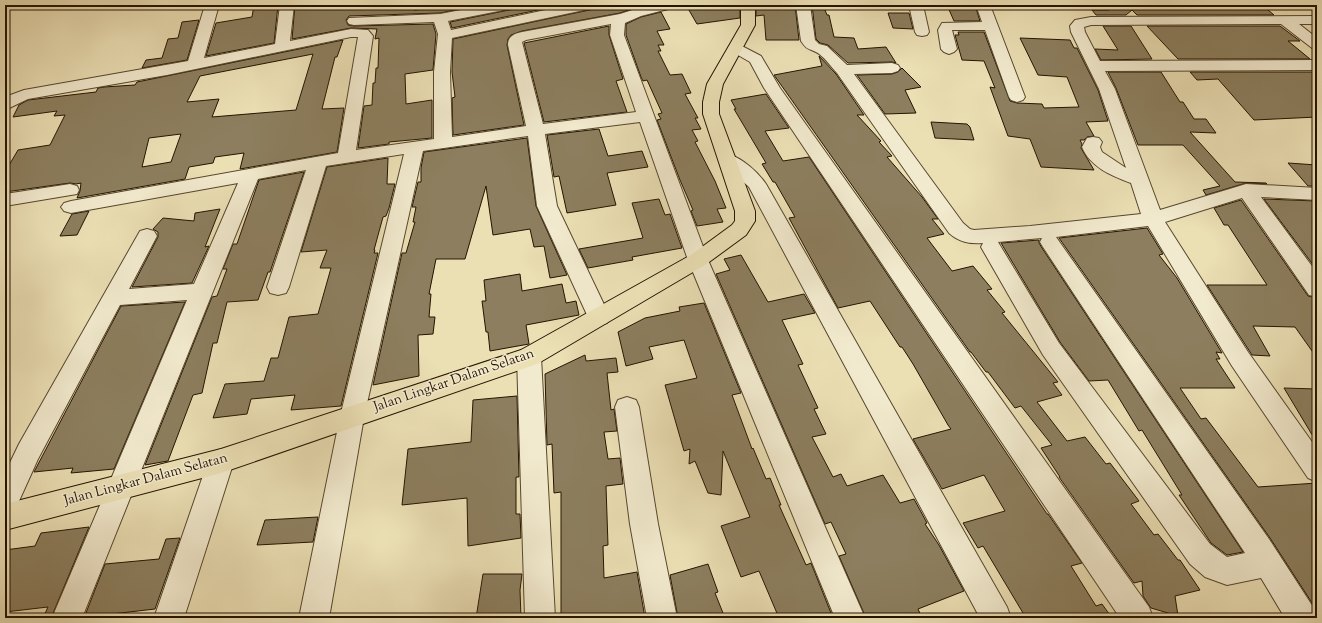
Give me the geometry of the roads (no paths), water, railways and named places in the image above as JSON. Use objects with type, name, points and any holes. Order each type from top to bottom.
[{"type":"main road","name":"Jalan Lingkar Dalam Selatan","points":[[5,517],[222,461],[529,357],[698,260],[739,230],[745,221],[745,211],[712,114],[712,102],[715,84],[748,25],[748,5]]},
{"type":"street","points":[[195,64],[212,5]]},
{"type":"street","points":[[282,46],[287,5]]},
{"type":"street","points":[[353,27],[358,5]]},
{"type":"street","points":[[5,105],[9,101],[24,95],[195,64],[282,46],[353,27],[432,14],[508,5]]},
{"type":"street","points":[[445,34],[452,34],[589,5]]},
{"type":"street","points":[[599,317],[547,206],[536,130],[514,45],[516,38],[522,36],[566,30],[626,12],[667,5]]},
{"type":"street","points":[[803,5],[808,41],[814,46],[822,49],[843,70],[956,228],[964,235],[979,236],[1030,233],[1153,219],[1246,190],[1317,194]]},
{"type":"street","points":[[916,5],[922,32]]},
{"type":"street","points":[[983,5],[1017,97]]},
{"type":"street","points":[[1199,5],[1214,20]]},
{"type":"street","points":[[1254,5],[1317,45]]},
{"type":"street","points":[[626,12],[618,21],[617,35],[698,260],[850,618]]},
{"type":"street","points":[[432,14],[445,34],[442,72],[443,143]]},
{"type":"street","points":[[1317,20],[1214,20],[1088,15],[1078,26],[1078,32],[1107,89],[1153,219],[1240,359],[1317,470]]},
{"type":"street","points":[[949,49],[945,30],[947,26],[991,26]]},
{"type":"street","points":[[346,157],[366,36],[353,27]]},
{"type":"street","points":[[736,48],[756,59],[772,88],[1138,618]]},
{"type":"street","points":[[1095,66],[1317,65]]},
{"type":"street","points":[[843,70],[892,68]]},
{"type":"street","points":[[5,200],[70,198],[250,174],[346,157],[443,143],[646,116]]},
{"type":"street","points":[[1093,142],[1091,147],[1094,155],[1119,172],[1140,180]]},
{"type":"street","points":[[314,618],[352,417],[415,147]]},
{"type":"street","points":[[728,160],[751,176],[757,184],[996,618]]},
{"type":"street","points":[[278,287],[318,162]]},
{"type":"street","points":[[67,618],[250,174]]},
{"type":"street","points":[[1246,190],[1317,289]]},
{"type":"street","points":[[5,501],[28,452],[147,236]]},
{"type":"street","points":[[1050,242],[1268,563],[1302,618]]},
{"type":"street","points":[[992,247],[1051,349],[1200,554],[1215,567],[1227,571],[1268,563]]},
{"type":"street","points":[[113,298],[201,291]]},
{"type":"street","points":[[529,357],[540,618]]},
{"type":"street","points":[[627,407],[644,524],[662,618]]},
{"type":"street","points":[[169,618],[222,461]]}]
